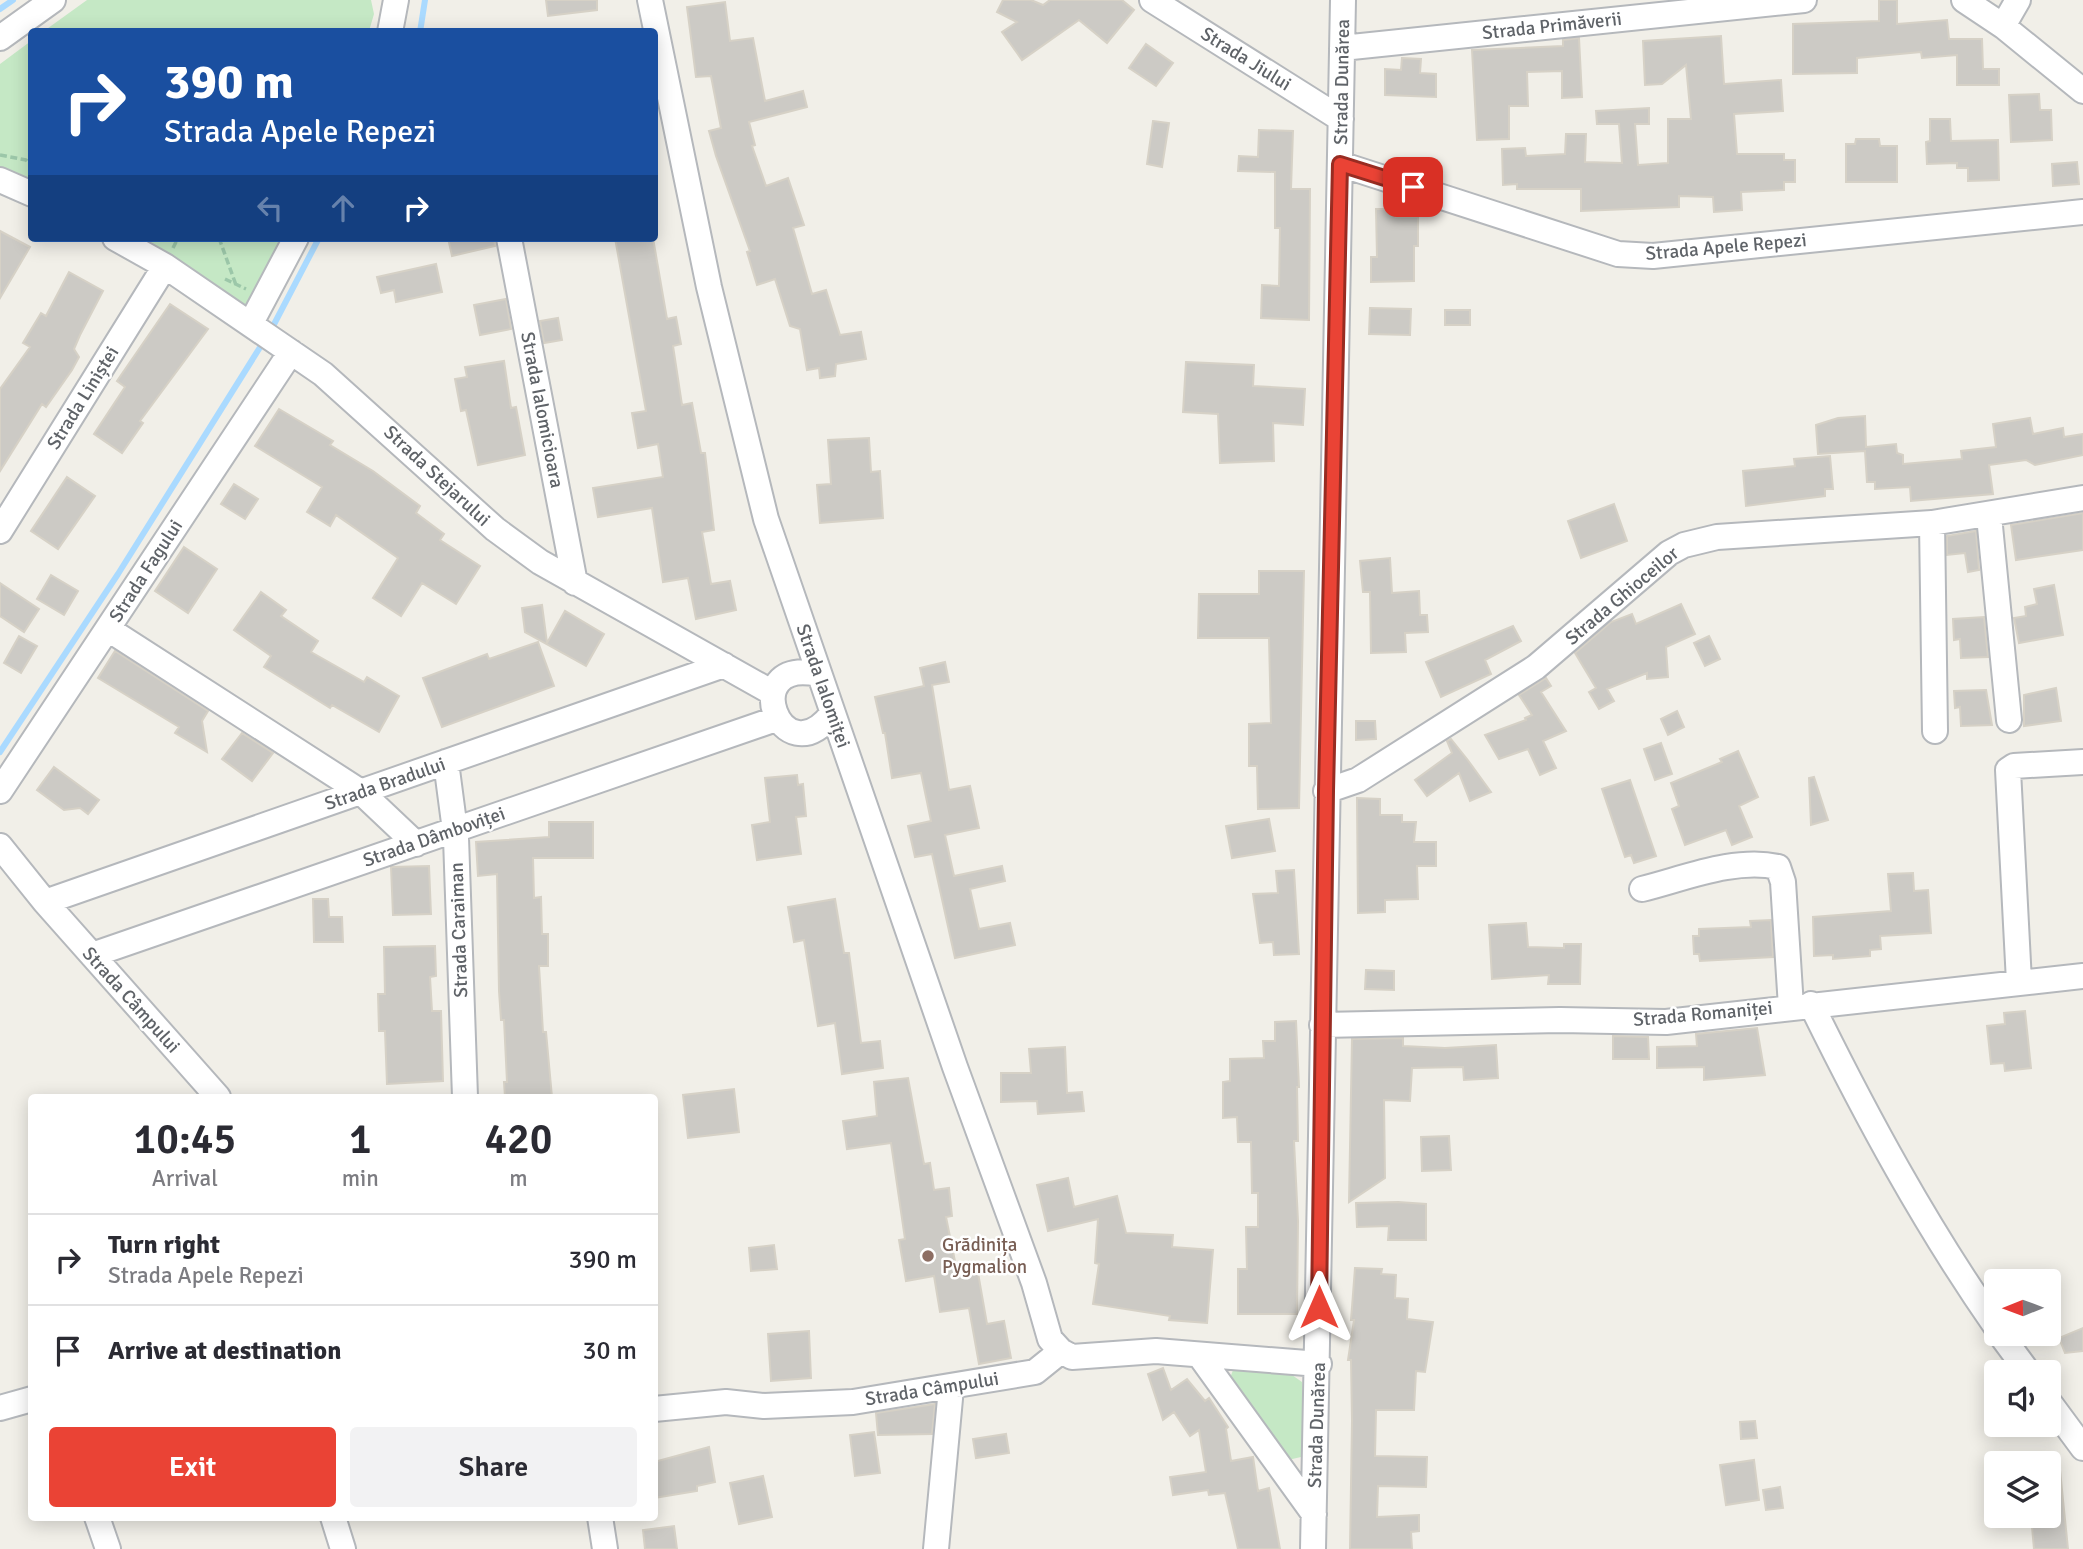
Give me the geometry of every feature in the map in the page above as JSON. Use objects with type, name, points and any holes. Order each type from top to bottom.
[{"type":"street","points":[[0,38],[53,0]]},
{"type":"street","points":[[391,28],[396,0]]},
{"type":"street","name":"Strada Ialomiței","points":[[650,0],[656,28]]},
{"type":"street","name":"Strada Jiului","points":[[1152,0],[1341,118]]},
{"type":"street","name":"Strada Dunărea","points":[[1313,1549],[1319,1364],[1326,791],[1343,0]]},
{"type":"street","name":"Strada Primăverii","points":[[1342,48],[1804,0]]},
{"type":"street","points":[[1964,0],[2003,26],[2083,91]]},
{"type":"street","points":[[2003,26],[2018,0]]},
{"type":"street","name":"Strada Ialomiței","points":[[658,39],[709,287],[766,519],[832,714],[1034,1283],[1050,1339],[1061,1351]]},
{"type":"street","name":"Strada Apele Repezi","points":[[1340,164],[1619,254],[1633,255],[1666,255],[2083,212]]},
{"type":"street","points":[[0,180],[28,192]]},
{"type":"street","name":"Strada Stejarului","points":[[128,242],[166,254],[255,326],[351,397],[495,529],[575,583],[773,693]]},
{"type":"street","points":[[255,326],[294,242]]},
{"type":"street","name":"Strada Ialomicioara","points":[[510,242],[575,583]]},
{"type":"street","name":"Strada Liniștei","points":[[0,531],[166,254]]},
{"type":"street","name":"Strada Fagului","points":[[0,791],[108,629],[286,348]]},
{"type":"street","name":"Strada Ghioceilor","points":[[1326,791],[1358,780],[1536,667],[1668,554],[1684,545],[1717,537],[1932,523],[1989,516],[2083,498]]},
{"type":"street","points":[[1989,516],[2009,720]]},
{"type":"street","points":[[1932,523],[1935,731]]},
{"type":"street","points":[[108,629],[361,792],[416,844]]},
{"type":"street","name":"Strada Bradului","points":[[45,902],[724,665]]},
{"type":"street","points":[[818,674],[800,670],[783,678],[773,693],[772,707],[776,719],[789,730],[806,734],[822,727],[832,714]]},
{"type":"street","name":"Strada Dâmboviței","points":[[92,955],[776,719]]},
{"type":"street","name":"Strada Caraiman","points":[[446,762],[456,830],[465,1094]]},
{"type":"street","points":[[2019,982],[2008,770],[2014,766],[2083,762]]},
{"type":"street","name":"Strada Câmpului","points":[[0,846],[45,902],[215,1094]]},
{"type":"street","points":[[1642,890],[1724,868],[1766,865],[1778,867],[1783,882],[1801,1005],[1891,1162],[1943,1248],[1984,1309]]},
{"type":"street","name":"Strada Romaniței","points":[[1322,1025],[1560,1020],[1666,1022],[2083,976]]},
{"type":"street","points":[[1061,1351],[1072,1356],[1156,1351],[1319,1364]]},
{"type":"street","name":"Strada Câmpului","points":[[658,1409],[726,1402],[764,1406],[853,1402],[951,1388],[1035,1372],[1061,1351]]},
{"type":"street","points":[[1200,1356],[1314,1514]]},
{"type":"street","points":[[936,1549],[951,1388]]},
{"type":"street","points":[[0,1408],[28,1400]]},
{"type":"street","points":[[2061,1418],[2083,1448]]},
{"type":"street","points":[[98,1521],[108,1549]]},
{"type":"street","points":[[334,1521],[343,1549]]},
{"type":"street","points":[[601,1521],[605,1549]]},
{"type":"path","points":[[0,155],[28,162]]},
{"type":"path","points":[[220,242],[236,285]]},
{"type":"path","points":[[215,273],[246,289],[251,279]]},
{"type":"green space","points":[[87,0],[371,0],[374,14],[370,28],[48,28]]},
{"type":"green space","points":[[28,43],[28,184],[0,173],[0,64]]},
{"type":"green space","points":[[133,242],[305,242],[265,322]]},
{"type":"green space","points":[[1243,1365],[1282,1368],[1302,1382],[1305,1451],[1301,1457],[1288,1460],[1229,1381],[1233,1370]]},
{"type":"building","points":[[546,0],[597,0],[597,10],[548,16]]},
{"type":"building","points":[[1003,0],[1031,0],[1043,5],[1050,0],[1122,0],[1134,10],[1107,43],[1079,20],[1022,60],[1002,32],[1017,22],[997,12]]},
{"type":"building","points":[[1879,0],[1897,0],[1897,24],[1947,20],[1949,39],[1982,39],[1983,69],[1999,69],[1999,85],[1957,85],[1957,55],[1922,58],[1921,52],[1857,58],[1857,73],[1793,74],[1793,24],[1879,21]]},
{"type":"building","points":[[725,2],[730,41],[753,38],[765,101],[803,91],[807,107],[749,122],[755,145],[752,146],[766,186],[788,178],[804,225],[793,228],[812,294],[826,290],[840,335],[861,332],[866,359],[836,364],[835,376],[820,378],[819,368],[807,370],[800,329],[790,326],[775,279],[757,285],[747,252],[750,251],[716,156],[709,131],[721,128],[711,76],[696,77],[687,7]]},
{"type":"building","points":[[1721,36],[1724,84],[1781,80],[1783,111],[1734,114],[1737,154],[1784,154],[1784,160],[1795,160],[1795,182],[1784,182],[1784,190],[1741,192],[1742,210],[1714,212],[1713,197],[1679,196],[1679,207],[1581,211],[1581,189],[1517,189],[1517,184],[1503,185],[1502,149],[1525,148],[1526,156],[1565,154],[1566,134],[1586,134],[1585,162],[1622,163],[1619,124],[1597,124],[1596,111],[1649,108],[1649,124],[1635,124],[1638,165],[1668,163],[1668,119],[1691,119],[1686,65],[1662,84],[1645,85],[1643,41]]},
{"type":"building","points":[[1579,38],[1582,97],[1562,98],[1562,71],[1527,72],[1528,106],[1509,106],[1509,139],[1477,140],[1472,50],[1563,46],[1563,40]]},
{"type":"building","points":[[1146,44],[1173,63],[1156,86],[1129,68]]},
{"type":"building","points":[[1402,58],[1421,59],[1420,73],[1436,74],[1436,97],[1385,95],[1385,69],[1401,70]]},
{"type":"building","points":[[2039,94],[2040,110],[2051,110],[2052,140],[2011,142],[2009,95]]},
{"type":"building","points":[[1930,119],[1950,119],[1951,141],[1998,140],[1999,180],[1968,181],[1968,168],[1957,168],[1957,163],[1927,164],[1926,142],[1930,141]]},
{"type":"building","points":[[1153,121],[1169,123],[1162,167],[1147,164]]},
{"type":"building","points":[[1259,130],[1293,131],[1291,189],[1310,189],[1309,320],[1261,318],[1262,285],[1279,286],[1280,228],[1275,228],[1275,172],[1238,171],[1239,156],[1258,157]]},
{"type":"building","points":[[1856,139],[1879,139],[1880,146],[1897,146],[1897,182],[1846,182],[1846,144],[1855,144]]},
{"type":"building","points":[[2077,162],[2079,184],[2053,186],[2052,164]]},
{"type":"building","points":[[1376,209],[1396,209],[1396,217],[1418,217],[1418,246],[1414,246],[1414,281],[1371,282],[1371,257],[1377,257]]},
{"type":"building","points":[[0,231],[30,247],[0,298]]},
{"type":"building","points":[[449,242],[494,242],[495,246],[452,256]]},
{"type":"building","points":[[616,242],[654,242],[667,319],[676,317],[681,344],[673,346],[682,405],[692,403],[701,453],[705,453],[714,530],[702,532],[711,584],[730,581],[736,610],[696,619],[688,578],[663,582],[652,508],[598,517],[593,488],[663,477],[658,444],[638,448],[632,413],[646,411]]},
{"type":"building","points":[[436,264],[442,292],[396,302],[394,290],[381,293],[377,277]]},
{"type":"building","points":[[69,272],[103,291],[74,349],[79,357],[72,370],[46,407],[42,404],[0,471],[0,389],[30,347],[23,343],[41,313],[46,316]]},
{"type":"building","points":[[506,299],[511,329],[480,335],[474,305]]},
{"type":"building","points":[[170,304],[208,329],[140,421],[143,423],[122,453],[94,434],[125,387],[117,381]]},
{"type":"building","points":[[1370,308],[1411,309],[1410,335],[1369,334]]},
{"type":"building","points":[[1445,310],[1470,310],[1470,325],[1445,325]]},
{"type":"building","points":[[558,318],[562,340],[544,343],[540,321]]},
{"type":"building","points":[[504,361],[511,408],[516,407],[525,455],[478,465],[466,410],[461,411],[455,379],[467,377],[465,367]]},
{"type":"building","points":[[1186,362],[1254,365],[1253,386],[1305,389],[1303,425],[1273,423],[1274,461],[1220,463],[1218,414],[1183,412]]},
{"type":"building","points":[[279,409],[333,441],[330,445],[373,471],[420,506],[416,513],[444,534],[440,540],[480,566],[456,604],[422,583],[401,616],[373,598],[398,558],[336,515],[330,526],[307,512],[322,487],[255,446]]},
{"type":"building","points":[[1865,416],[1866,447],[1896,444],[1897,453],[1903,455],[1903,464],[1962,459],[1961,451],[1996,447],[1993,424],[2030,418],[2033,434],[2063,428],[2064,437],[2083,434],[2083,455],[2035,465],[2026,460],[1989,465],[1993,494],[1911,501],[1910,487],[1875,489],[1875,482],[1867,482],[1865,451],[1818,454],[1816,425],[1838,418]]},
{"type":"building","points":[[869,438],[871,472],[880,471],[883,518],[820,523],[817,485],[831,484],[828,440]]},
{"type":"building","points":[[1830,456],[1833,489],[1825,489],[1825,496],[1746,506],[1743,471],[1795,466],[1794,459]]},
{"type":"building","points":[[67,477],[95,496],[58,549],[31,531]]},
{"type":"building","points":[[234,484],[258,499],[245,519],[221,504]]},
{"type":"building","points":[[1614,504],[1627,541],[1581,558],[1568,521]]},
{"type":"building","points":[[2083,513],[2083,550],[2016,560],[2011,525]]},
{"type":"building","points":[[1976,531],[1979,570],[1968,572],[1965,553],[1947,555],[1947,536]]},
{"type":"building","points":[[184,547],[217,569],[188,613],[155,591]]},
{"type":"building","points":[[1390,558],[1392,593],[1419,591],[1420,615],[1427,615],[1428,632],[1405,633],[1406,652],[1371,653],[1370,592],[1363,592],[1360,561]]},
{"type":"building","points":[[1259,571],[1304,571],[1299,808],[1258,809],[1257,766],[1249,766],[1249,724],[1271,723],[1269,638],[1198,638],[1199,594],[1259,594]]},
{"type":"building","points":[[51,575],[78,591],[64,615],[37,599]]},
{"type":"building","points":[[0,583],[39,609],[24,632],[0,616]]},
{"type":"building","points":[[2054,585],[2063,635],[2019,643],[2014,618],[2026,616],[2025,607],[2037,604],[2034,589]]},
{"type":"building","points":[[261,592],[286,610],[281,616],[318,641],[311,652],[364,682],[367,677],[399,696],[379,732],[332,705],[330,708],[264,667],[271,656],[234,630]]},
{"type":"building","points":[[1681,604],[1695,634],[1666,647],[1668,677],[1647,679],[1647,673],[1607,689],[1614,701],[1599,709],[1589,692],[1596,688],[1575,653],[1611,622],[1632,614],[1636,624]]},
{"type":"building","points":[[542,605],[547,643],[565,611],[604,634],[586,666],[525,632],[522,608]]},
{"type":"building","points":[[1984,617],[1988,657],[1961,658],[1960,639],[1954,640],[1953,619]]},
{"type":"building","points":[[1513,626],[1521,641],[1485,660],[1491,674],[1441,697],[1426,662]]},
{"type":"building","points":[[19,636],[37,646],[21,673],[4,663]]},
{"type":"building","points":[[1709,636],[1720,659],[1705,666],[1694,643]]},
{"type":"building","points":[[538,642],[554,686],[442,727],[423,678],[487,654],[489,659]]},
{"type":"building","points":[[115,651],[208,711],[202,721],[207,752],[175,733],[179,727],[98,678]]},
{"type":"building","points":[[945,662],[949,682],[932,685],[949,790],[970,786],[979,828],[945,835],[954,876],[1002,866],[1005,881],[970,889],[979,929],[1010,923],[1015,945],[955,958],[932,854],[915,857],[908,826],[931,821],[921,773],[892,778],[885,733],[875,697],[924,686],[920,668]]},
{"type":"building","points":[[1546,678],[1551,686],[1541,692],[1566,731],[1543,741],[1556,768],[1540,775],[1528,749],[1499,759],[1485,735],[1526,720],[1525,718],[1532,715],[1519,695]]},
{"type":"building","points":[[2056,688],[2061,721],[2024,726],[2024,695]]},
{"type":"building","points":[[1986,690],[1992,725],[1961,726],[1960,707],[1955,708],[1954,691]]},
{"type":"building","points":[[1677,711],[1684,727],[1668,735],[1661,719]]},
{"type":"building","points":[[1356,721],[1375,721],[1376,739],[1356,740]]},
{"type":"building","points":[[242,733],[273,753],[252,781],[222,759]]},
{"type":"building","points":[[1451,739],[1491,792],[1470,801],[1459,773],[1427,796],[1415,780],[1452,753],[1447,741]]},
{"type":"building","points":[[1661,743],[1672,774],[1655,780],[1644,749]]},
{"type":"building","points":[[1738,751],[1758,797],[1739,806],[1752,837],[1732,845],[1726,830],[1685,845],[1672,809],[1679,806],[1671,783],[1722,762],[1720,759]]},
{"type":"building","points":[[54,767],[99,800],[88,814],[80,808],[64,810],[37,790]]},
{"type":"building","points":[[797,775],[798,785],[803,784],[806,816],[796,817],[801,854],[757,860],[752,825],[770,822],[765,778]]},
{"type":"building","points":[[1814,777],[1828,820],[1811,825],[1809,778]]},
{"type":"building","points":[[1630,780],[1656,856],[1634,863],[1631,855],[1625,857],[1602,789]]},
{"type":"building","points":[[1357,798],[1380,799],[1380,815],[1402,815],[1402,822],[1416,822],[1414,842],[1436,842],[1436,866],[1417,866],[1418,899],[1385,900],[1385,912],[1358,913]]},
{"type":"building","points":[[1269,819],[1275,851],[1232,858],[1226,826]]},
{"type":"building","points":[[549,822],[593,822],[593,858],[533,858],[534,898],[541,897],[542,934],[548,934],[548,966],[539,966],[543,1032],[546,1032],[552,1094],[505,1094],[504,1082],[507,1082],[504,1020],[501,1020],[499,991],[497,874],[478,876],[476,842],[549,837]]},
{"type":"building","points":[[429,866],[431,914],[393,915],[391,867]]},
{"type":"building","points":[[1294,870],[1299,954],[1274,955],[1273,942],[1260,943],[1253,894],[1278,893],[1276,871]]},
{"type":"building","points":[[1913,873],[1914,891],[1928,890],[1931,933],[1880,936],[1881,949],[1870,950],[1870,956],[1833,959],[1833,955],[1814,956],[1813,917],[1891,911],[1888,874]]},
{"type":"building","points":[[313,899],[328,899],[329,917],[342,917],[343,942],[314,942]]},
{"type":"building","points":[[835,899],[844,953],[849,953],[861,1043],[880,1041],[883,1068],[842,1074],[835,1023],[818,1026],[804,940],[794,942],[788,907]]},
{"type":"building","points":[[1771,920],[1773,957],[1700,961],[1699,954],[1694,954],[1693,936],[1699,936],[1699,929],[1751,927],[1750,921]]},
{"type":"building","points":[[1526,923],[1528,947],[1564,948],[1564,944],[1581,944],[1580,984],[1548,984],[1549,975],[1492,979],[1489,925]]},
{"type":"building","points":[[435,946],[436,976],[430,977],[432,1011],[441,1011],[443,1081],[387,1084],[385,1031],[379,1031],[378,994],[385,994],[384,947]]},
{"type":"building","points":[[1366,970],[1394,971],[1394,990],[1365,989]]},
{"type":"building","points":[[2025,1011],[2031,1068],[2005,1071],[2004,1063],[1991,1064],[1987,1026],[2005,1024],[2004,1013]]},
{"type":"building","points":[[1296,1021],[1299,1087],[1298,1141],[1294,1141],[1298,1221],[1297,1314],[1238,1314],[1238,1269],[1247,1269],[1246,1227],[1258,1227],[1258,1193],[1252,1193],[1251,1142],[1238,1142],[1237,1117],[1223,1118],[1223,1082],[1230,1081],[1230,1059],[1264,1058],[1263,1041],[1275,1041],[1275,1022]]},
{"type":"building","points":[[1757,1028],[1765,1075],[1704,1080],[1704,1067],[1657,1068],[1657,1047],[1697,1046],[1696,1034]]},
{"type":"building","points":[[1613,1036],[1648,1037],[1649,1059],[1613,1059]]},
{"type":"building","points":[[1403,1038],[1403,1046],[1445,1048],[1496,1045],[1498,1078],[1464,1080],[1463,1067],[1412,1068],[1410,1101],[1384,1100],[1385,1178],[1349,1202],[1352,1039]]},
{"type":"building","points":[[1065,1047],[1067,1093],[1082,1092],[1084,1111],[1038,1114],[1037,1101],[1001,1102],[1001,1073],[1031,1073],[1029,1049]]},
{"type":"building","points":[[908,1078],[924,1164],[930,1163],[934,1190],[949,1188],[952,1216],[946,1217],[958,1276],[978,1273],[987,1324],[1004,1321],[1011,1358],[979,1364],[969,1308],[940,1312],[934,1276],[906,1281],[899,1240],[905,1239],[891,1143],[847,1149],[843,1121],[877,1116],[874,1082]]},
{"type":"building","points":[[734,1089],[739,1132],[688,1138],[683,1095]]},
{"type":"building","points":[[1449,1136],[1451,1170],[1422,1171],[1421,1137]]},
{"type":"building","points":[[1068,1178],[1074,1207],[1117,1196],[1126,1233],[1173,1235],[1172,1247],[1213,1250],[1207,1323],[1169,1320],[1170,1316],[1093,1304],[1099,1264],[1095,1263],[1098,1219],[1048,1231],[1037,1185]]},
{"type":"building","points":[[1356,1203],[1426,1204],[1426,1240],[1388,1240],[1389,1226],[1357,1227]]},
{"type":"building","points":[[774,1245],[777,1269],[751,1271],[749,1248]]},
{"type":"building","points":[[1355,1268],[1382,1269],[1381,1274],[1396,1275],[1395,1298],[1408,1299],[1407,1319],[1433,1322],[1425,1372],[1416,1371],[1414,1410],[1376,1410],[1375,1456],[1427,1457],[1426,1487],[1378,1486],[1377,1517],[1419,1515],[1419,1531],[1411,1532],[1412,1549],[1350,1549],[1352,1421],[1351,1360],[1348,1360],[1354,1320],[1351,1320]]},
{"type":"building","points":[[2083,1328],[2083,1351],[2065,1353],[2062,1337]]},
{"type":"building","points":[[809,1331],[811,1378],[771,1381],[768,1334]]},
{"type":"building","points":[[1163,1368],[1171,1390],[1187,1379],[1205,1401],[1209,1398],[1228,1427],[1226,1429],[1231,1461],[1253,1457],[1258,1491],[1269,1488],[1280,1549],[1238,1549],[1225,1493],[1209,1495],[1208,1490],[1173,1495],[1170,1477],[1206,1472],[1199,1430],[1190,1436],[1174,1412],[1163,1420],[1148,1374]]},
{"type":"building","points":[[935,1404],[932,1434],[878,1435],[876,1413]]},
{"type":"building","points":[[1755,1421],[1757,1438],[1741,1439],[1740,1422]]},
{"type":"building","points":[[874,1432],[880,1473],[855,1476],[850,1435]]},
{"type":"building","points":[[1006,1434],[1009,1453],[976,1458],[973,1439]]},
{"type":"building","points":[[709,1447],[715,1482],[697,1486],[697,1491],[658,1497],[658,1461]]},
{"type":"building","points":[[1754,1460],[1759,1500],[1726,1505],[1720,1465]]},
{"type":"building","points":[[763,1476],[772,1517],[739,1524],[730,1483]]},
{"type":"building","points":[[2061,1480],[2068,1549],[2034,1549],[2032,1528],[2061,1528]]},
{"type":"building","points":[[1780,1487],[1783,1508],[1766,1510],[1763,1490]]},
{"type":"building","points":[[674,1526],[677,1549],[645,1549],[643,1530]]},
{"type":"waterway","points":[[0,9],[13,0]]},
{"type":"waterway","points":[[421,28],[425,0]]},
{"type":"waterway","points":[[270,332],[317,242]]},
{"type":"waterway","points":[[0,752],[118,574],[264,341]]},
{"type":"place","name":"Grădinița Pygmalion","points":[[928,1256]]},
{"type":"route","points":[[1319,1307],[1326,791],[1340,164],[1413,187]]}]
